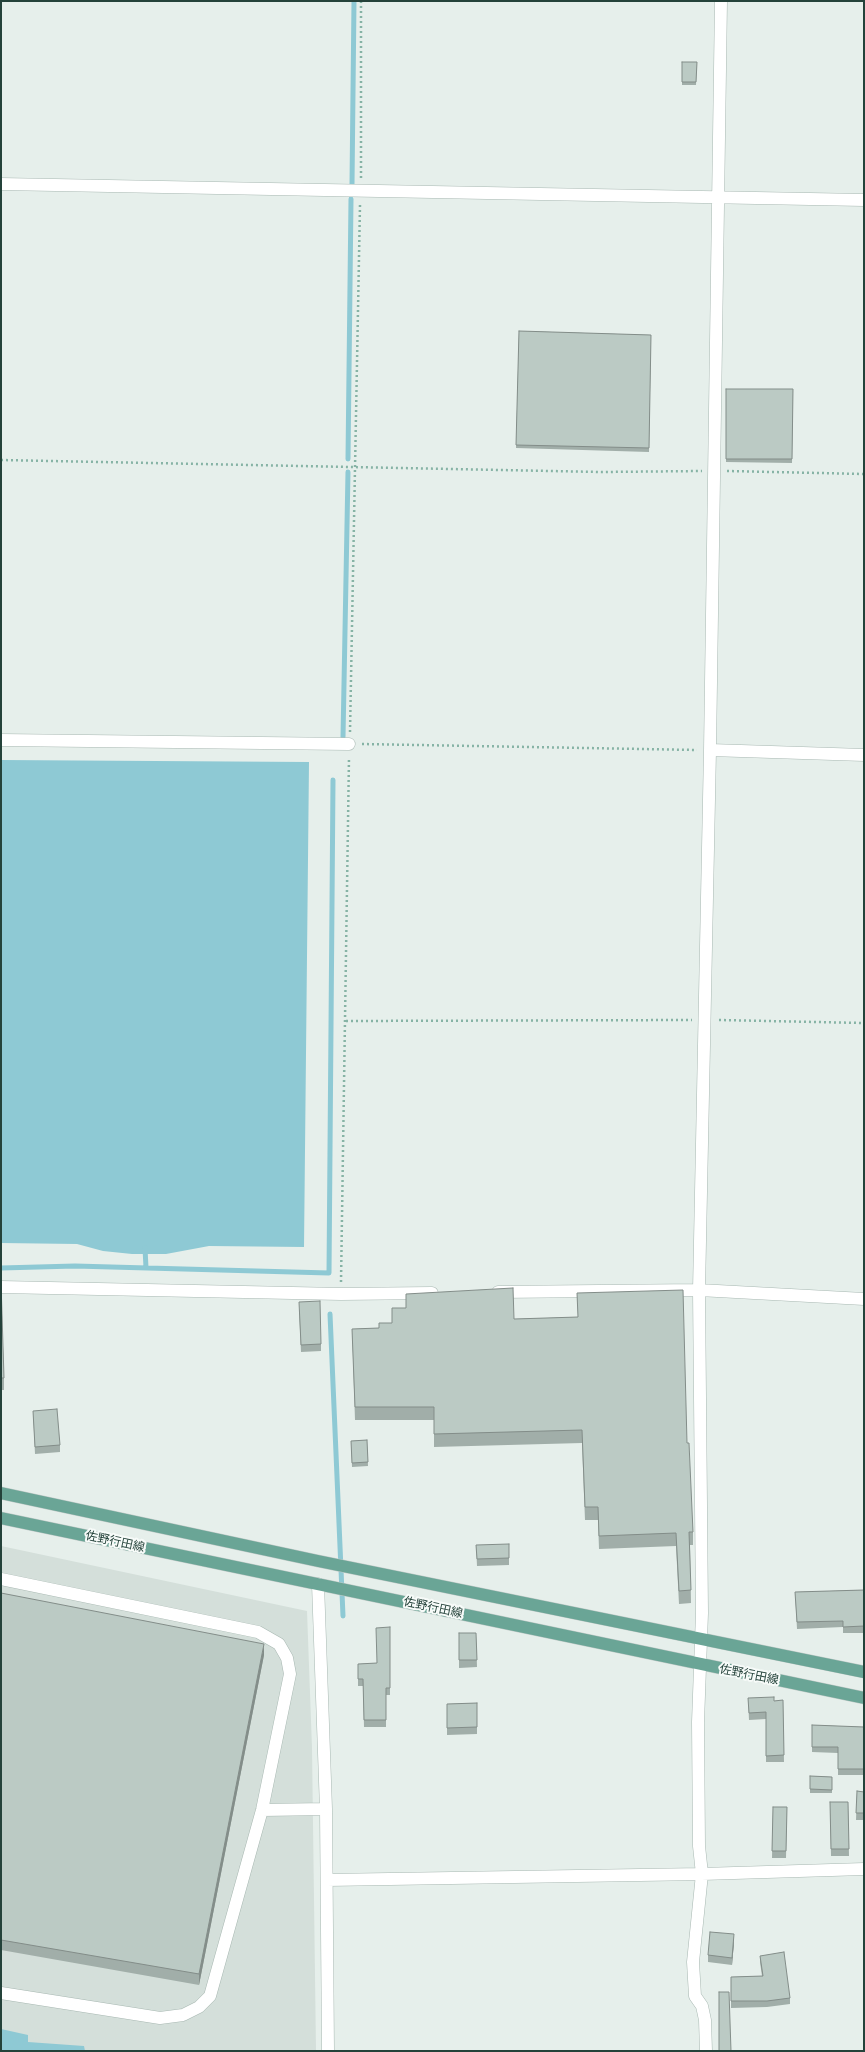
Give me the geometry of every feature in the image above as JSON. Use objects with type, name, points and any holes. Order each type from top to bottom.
[{"type":"main road","name":"佐野行田線","points":[[1,1493],[318,1561],[864,1672]]},
{"type":"main road","name":"佐野行田線","points":[[1,1518],[864,1698]]},
{"type":"street","points":[[706,2051],[705,2020],[702,2006],[695,1996],[693,1962],[702,1874],[699,1846],[698,1722],[701,1638],[699,1290],[703,1020],[710,750],[721,1]]},
{"type":"street","points":[[1,184],[864,200]]},
{"type":"street","points":[[1,740],[349,744]]},
{"type":"street","points":[[710,750],[864,755]]},
{"type":"street","points":[[1,1287],[341,1294],[444,1293]]},
{"type":"street","points":[[484,1292],[699,1290],[864,1299]]},
{"type":"street","points":[[1,1579],[258,1632],[279,1644],[288,1658],[290,1674],[262,1810],[210,1996],[200,2008],[183,2015],[160,2018],[1,1993]]},
{"type":"street","points":[[318,1584],[326,1809],[328,2051]]},
{"type":"street","points":[[262,1810],[326,1809]]},
{"type":"street","points":[[327,1880],[702,1874],[864,1869]]},
{"type":"path","points":[[341,1294],[349,744],[360,191],[361,1]]},
{"type":"path","points":[[1,460],[601,472],[714,471],[864,474]]},
{"type":"path","points":[[349,744],[710,750]]},
{"type":"path","points":[[346,1021],[703,1020],[864,1023]]},
{"type":"shaded area","points":[[1,1546],[307,1611],[312,1748],[316,2051],[1,2051]]},
{"type":"water","points":[[1,760],[309,762],[304,1247],[209,1246],[166,1254],[132,1254],[103,1251],[77,1244],[1,1243]]},
{"type":"water","points":[[1,2029],[28,2035],[28,2042],[84,2046],[85,2051],[1,2051]]},
{"type":"building","points":[[682,62],[697,62],[696,82],[682,82]]},
{"type":"building","points":[[519,331],[651,335],[649,448],[516,445]]},
{"type":"building","points":[[726,389],[793,389],[792,459],[726,459]]},
{"type":"building","points":[[1,1282],[4,1378],[1,1378]]},
{"type":"building","points":[[513,1288],[514,1319],[578,1317],[577,1293],[683,1290],[687,1443],[689,1443],[693,1532],[689,1532],[691,1590],[679,1591],[676,1533],[599,1536],[598,1507],[585,1507],[582,1430],[434,1434],[434,1407],[355,1407],[352,1329],[379,1328],[379,1323],[392,1323],[392,1308],[406,1308],[406,1294]]},
{"type":"building","points":[[320,1301],[321,1344],[301,1345],[299,1302]]},
{"type":"building","points":[[57,1409],[60,1445],[35,1447],[33,1411]]},
{"type":"building","points":[[367,1440],[368,1462],[352,1463],[351,1441]]},
{"type":"building","points":[[509,1544],[509,1558],[477,1559],[476,1545]]},
{"type":"building","points":[[864,1590],[864,1626],[843,1627],[843,1621],[797,1622],[795,1592]]},
{"type":"building","points":[[1,1593],[264,1644],[199,1974],[1,1940]]},
{"type":"building","points":[[390,1627],[390,1688],[386,1688],[386,1720],[364,1720],[363,1679],[358,1679],[358,1664],[377,1663],[376,1628]]},
{"type":"building","points":[[459,1633],[476,1633],[477,1660],[459,1660]]},
{"type":"building","points":[[774,1697],[774,1701],[783,1700],[784,1755],[766,1756],[766,1712],[749,1713],[748,1698]]},
{"type":"building","points":[[477,1703],[477,1727],[447,1728],[447,1704]]},
{"type":"building","points":[[812,1725],[864,1727],[864,1769],[838,1769],[838,1747],[812,1747]]},
{"type":"building","points":[[810,1776],[832,1777],[832,1790],[810,1789]]},
{"type":"building","points":[[857,1791],[864,1792],[864,1813],[856,1813]]},
{"type":"building","points":[[830,1802],[848,1802],[849,1849],[831,1849]]},
{"type":"building","points":[[773,1807],[787,1807],[786,1851],[772,1851]]},
{"type":"building","points":[[710,1932],[734,1934],[732,1958],[708,1955]]},
{"type":"building","points":[[784,1952],[790,1998],[767,2001],[731,2001],[731,1977],[763,1976],[760,1956]]},
{"type":"building","points":[[719,1992],[729,1992],[731,2051],[719,2051]]},
{"type":"waterway","points":[[352,184],[354,1]]},
{"type":"waterway","points":[[348,459],[351,199]]},
{"type":"waterway","points":[[343,737],[348,472]]},
{"type":"waterway","points":[[1,1268],[75,1266],[329,1273],[333,780]]},
{"type":"waterway","points":[[145,1248],[146,1268]]},
{"type":"waterway","points":[[330,1314],[343,1616]]}]
